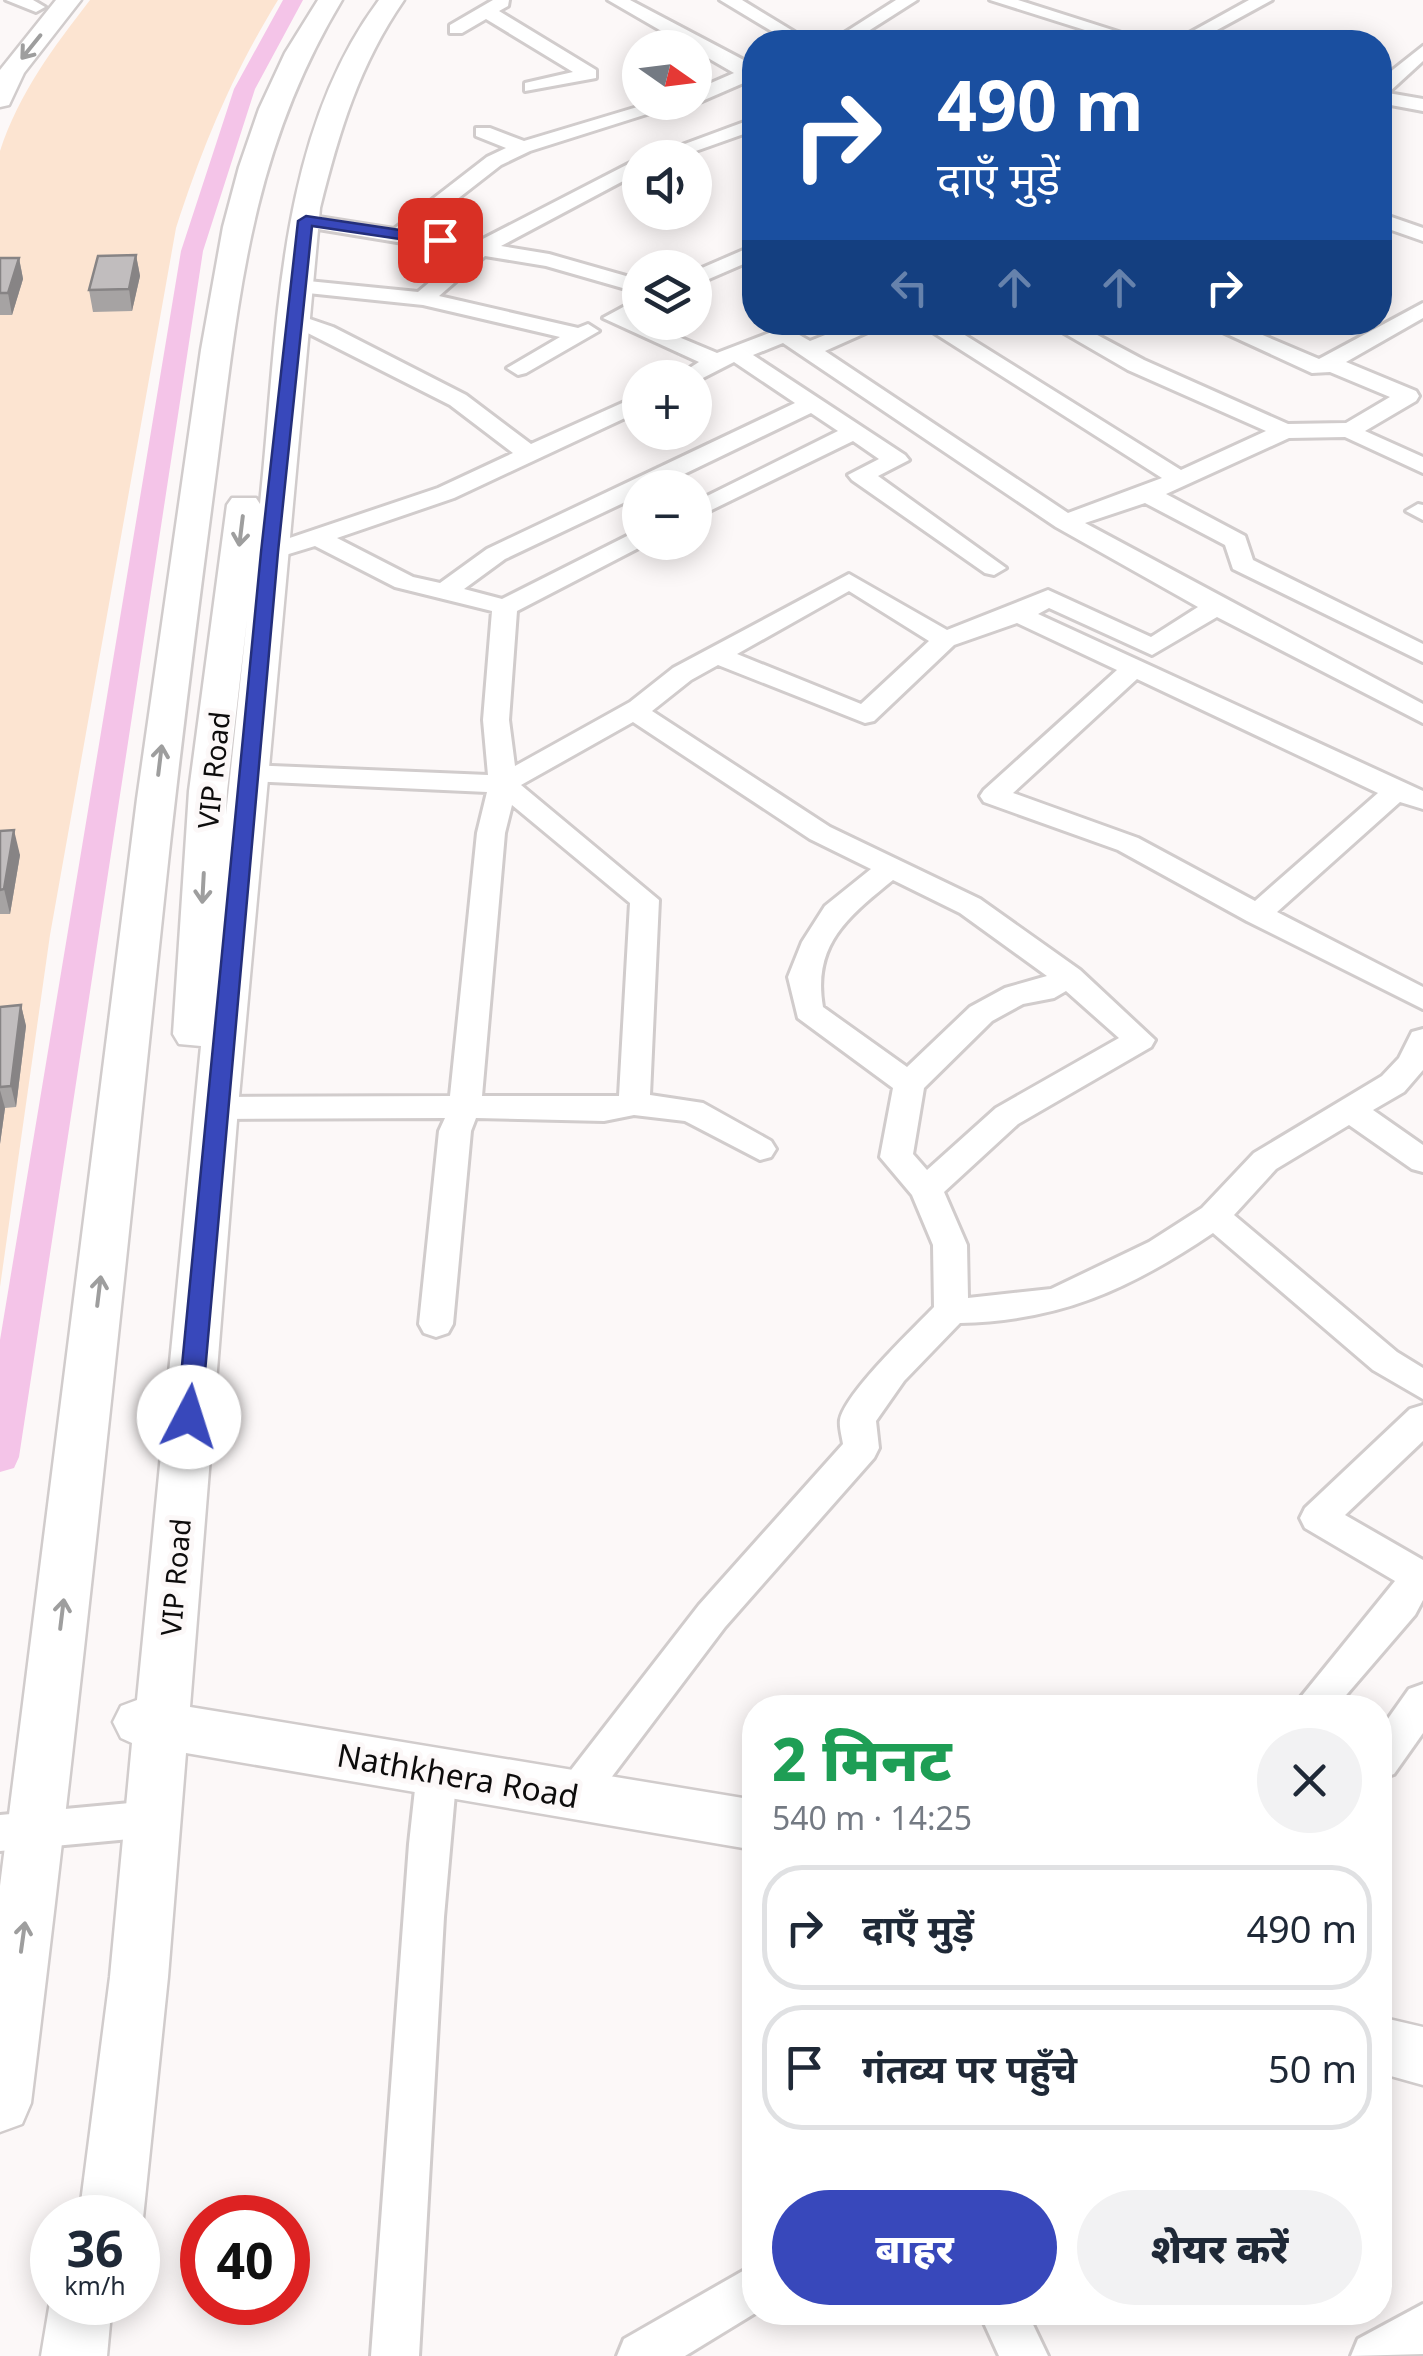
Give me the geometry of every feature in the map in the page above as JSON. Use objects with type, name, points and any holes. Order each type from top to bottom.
[{"type":"main road","points":[[0,98],[12,71],[69,0]]},
{"type":"main road","name":"VIP Road","points":[[0,2103],[19,1831],[164,722],[232,246],[261,140],[291,67],[330,0]]},
{"type":"main road","name":"VIP Road","points":[[114,2195],[140,1976],[151,1724],[208,791],[284,169],[324,62],[364,0]]},
{"type":"main road","name":"VIP Road","points":[[91,2195],[130,1821],[151,1724],[306,221],[332,105],[364,34],[392,0]]},
{"type":"main road","points":[[0,50],[31,2]]},
{"type":"main road","name":"Nathkhera Road","points":[[151,1724],[742,1823]]},
{"type":"main road","points":[[1392,2048],[1423,2056]]},
{"type":"main road","points":[[74,2356],[77,2325]]},
{"type":"main road","points":[[95,2356],[98,2325]]},
{"type":"street","points":[[456,29],[506,0]]},
{"type":"street","points":[[617,0],[742,68]]},
{"type":"street","points":[[729,0],[781,30]]},
{"type":"street","points":[[859,30],[908,0]]},
{"type":"street","points":[[999,0],[1105,30]]},
{"type":"street","points":[[1202,30],[1252,1]]},
{"type":"street","points":[[483,11],[508,22],[589,74],[532,86]]},
{"type":"street","points":[[1083,30],[1090,25]]},
{"type":"street","points":[[1392,81],[1423,51]]},
{"type":"street","points":[[1392,96],[1423,105]]},
{"type":"street","points":[[682,140],[731,106]]},
{"type":"street","points":[[400,234],[494,161],[524,147],[622,118]]},
{"type":"street","points":[[483,132],[524,147]]},
{"type":"street","points":[[424,298],[482,248],[622,174]]},
{"type":"street","points":[[306,221],[549,260],[622,282]]},
{"type":"street","points":[[1392,223],[1423,234]]},
{"type":"street","points":[[712,271],[742,257]]},
{"type":"street","points":[[731,262],[742,268]]},
{"type":"street","points":[[296,304],[424,298],[581,335]]},
{"type":"street","points":[[296,304],[325,332],[458,400],[530,455]]},
{"type":"street","points":[[1392,327],[1423,309]]},
{"type":"street","points":[[518,368],[622,314]]},
{"type":"street","points":[[614,318],[726,358],[812,404],[896,460],[860,476],[994,568]]},
{"type":"street","points":[[712,365],[783,335]]},
{"type":"street","points":[[786,335],[1065,522],[1216,607],[1423,715]]},
{"type":"street","points":[[809,350],[846,335]]},
{"type":"street","points":[[949,335],[1179,479]]},
{"type":"street","points":[[1081,335],[1285,430],[1351,430],[1415,398]]},
{"type":"street","points":[[1243,335],[1320,368],[1377,335]]},
{"type":"street","points":[[1328,363],[1415,398]]},
{"type":"street","points":[[444,592],[496,554],[812,404]]},
{"type":"street","points":[[269,552],[446,493],[622,411]]},
{"type":"street","points":[[1065,522],[1147,494],[1285,430]]},
{"type":"street","points":[[1351,430],[1423,466]]},
{"type":"street","points":[[712,503],[854,432]]},
{"type":"street","points":[[1147,494],[1236,541],[1242,564],[1423,654]]},
{"type":"street","points":[[317,537],[404,582],[505,607],[622,548]]},
{"type":"street","points":[[248,773],[503,784],[634,711],[682,674],[850,581],[946,640]]},
{"type":"street","points":[[717,654],[865,715],[946,640],[1018,614],[1048,598],[1152,646],[1216,607]]},
{"type":"street","points":[[436,1324],[456,1132],[465,1106],[491,834],[503,784],[496,720],[505,607]]},
{"type":"street","points":[[1018,614],[1410,796],[1329,854],[1257,914]]},
{"type":"street","points":[[1134,668],[994,796],[1128,844],[1423,998]]},
{"type":"street","points":[[634,711],[820,833],[888,870],[970,906],[1069,977],[1140,1040],[1007,1116],[926,1189]]},
{"type":"street","points":[[503,784],[645,900],[634,1104]]},
{"type":"street","points":[[888,870],[835,913],[803,977],[809,1011],[909,1084]]},
{"type":"street","points":[[951,1312],[950,1245],[926,1189],[896,1157],[909,1084],[981,1014],[1016,995],[1043,991],[1069,977]]},
{"type":"street","points":[[575,1794],[712,1616],[861,1448],[858,1419],[892,1372],[951,1312],[1010,1308],[1063,1298],[1152,1258],[1214,1216],[1265,1161],[1394,1084],[1412,1063],[1423,1039]]},
{"type":"street","points":[[216,1108],[465,1106],[604,1110],[634,1104],[692,1110],[760,1149]]},
{"type":"street","points":[[1348,1108],[1423,1161]]},
{"type":"street","points":[[1214,1216],[1385,1361],[1423,1386]]},
{"type":"street","points":[[1322,1695],[1402,1604],[1417,1575],[1318,1518],[1423,1419]]},
{"type":"street","points":[[1392,1745],[1423,1701]]},
{"type":"street","points":[[395,2356],[408,2228],[424,1879],[437,1772]]},
{"type":"street","points":[[19,1831],[130,1821]]},
{"type":"street","points":[[640,2356],[742,2295]]},
{"type":"street","points":[[1008,2325],[1024,2356]]},
{"type":"street","points":[[1375,2356],[1423,2327]]},
{"type":"shaded area","points":[[90,0],[278,0],[220,111],[176,228],[50,935],[0,1287],[0,151],[27,90]]},
{"type":"building","points":[[136,255],[129,289],[89,290],[98,256]]},
{"type":"building","points":[[0,258],[19,258],[8,293],[0,293]]},
{"type":"building","points":[[14,830],[4,889],[0,890],[0,831]]},
{"type":"building","points":[[21,1005],[11,1086],[0,1087],[0,1007]]},
{"type":"waterway","points":[[0,1457],[192,251],[245,89],[293,0]]},
{"type":"route","points":[[189,1417],[269,552],[306,221],[440,240]]}]
